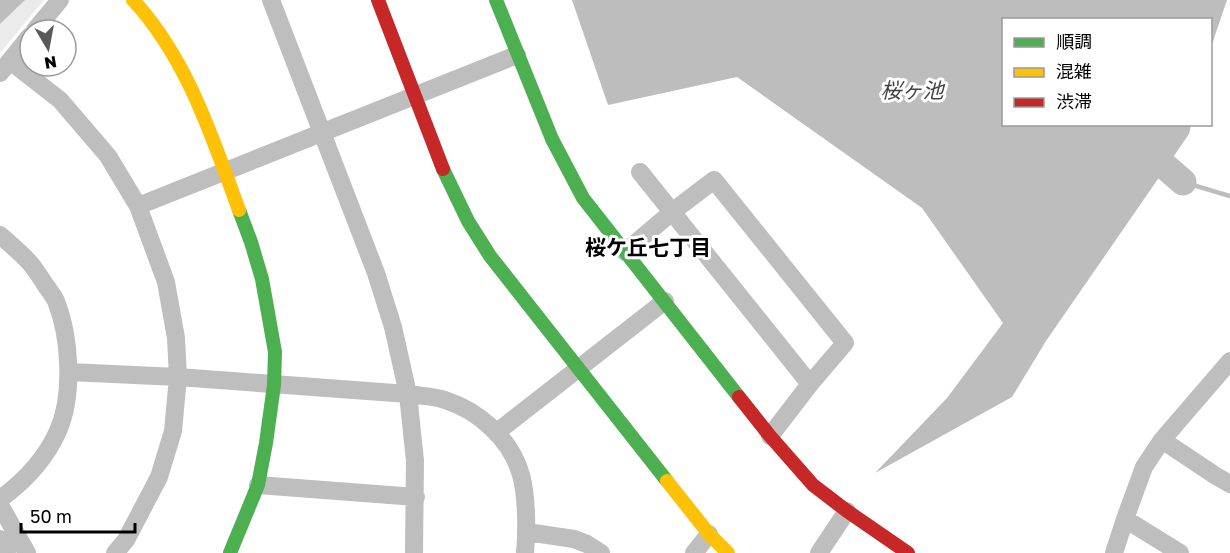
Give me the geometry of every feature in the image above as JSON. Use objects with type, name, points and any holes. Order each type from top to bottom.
[{"type":"street","points":[[45,18],[60,0]]},
{"type":"street","points":[[133,0],[147,15],[171,51],[202,110],[251,242],[262,279],[275,352],[274,385],[267,443],[258,485],[230,553]]},
{"type":"street","points":[[271,0],[385,300],[393,327],[408,394],[415,461],[414,553]]},
{"type":"street","points":[[378,0],[447,179],[468,221],[497,265],[709,534],[728,553]]},
{"type":"street","points":[[496,0],[552,139],[583,198],[770,436],[813,485],[908,553]]},
{"type":"street","points":[[18,51],[5,67],[60,100],[108,156],[138,206],[166,282],[176,338],[178,377],[173,431],[159,477],[126,540],[115,553]]},
{"type":"street","points":[[138,206],[517,55]]},
{"type":"street","points":[[640,172],[810,384]]},
{"type":"street","points":[[625,252],[714,180],[845,343],[770,436]]},
{"type":"street","points":[[0,235],[31,264],[55,300],[68,349],[69,372],[65,407],[59,430],[42,459],[20,484],[0,500]]},
{"type":"street","points":[[497,432],[665,301]]},
{"type":"street","points":[[1114,553],[1144,467],[1162,440],[1227,371]]},
{"type":"street","points":[[69,372],[178,377],[408,394],[444,399],[480,417],[497,432],[515,460],[521,476],[527,532],[525,553]]},
{"type":"street","points":[[1162,440],[1230,484]]},
{"type":"street","points":[[258,485],[416,497]]},
{"type":"street","points":[[0,505],[27,553]]},
{"type":"street","points":[[819,553],[847,511]]},
{"type":"street","points":[[1125,519],[1180,553]]},
{"type":"street","points":[[527,532],[574,539],[601,553]]},
{"type":"street","points":[[694,553],[709,534]]},
{"type":"street","points":[[0,539],[7,553]]},
{"type":"shaded area","points":[[0,0],[44,0],[29,18],[18,18],[18,31],[0,53]]},
{"type":"water","points":[[0,0],[25,0],[0,24]]},
{"type":"water","name":"桜ヶ池","points":[[572,0],[1227,0],[1212,44],[1212,18],[1002,18],[1002,126],[1191,126],[1189,134],[1046,341],[1012,397],[875,473],[947,398],[1003,323],[922,208],[737,77],[608,105]]},
{"type":"waterway","name":"桜ヶ池","points":[[1118,126],[1183,182]]},
{"type":"waterway","points":[[1183,182],[1230,196]]},
{"type":"traffic: fast","points":[[496,0],[552,139],[583,198],[739,397]]},
{"type":"traffic: fast","points":[[443,169],[468,221],[490,256],[667,481]]},
{"type":"traffic: fast","points":[[230,553],[258,485],[274,385],[275,352],[262,279],[239,210]]},
{"type":"traffic: slow","points":[[133,0],[169,47],[183,73],[208,127],[239,210]]},
{"type":"traffic: slow","points":[[667,481],[709,534],[728,553]]},
{"type":"traffic: jam","points":[[378,0],[443,169]]},
{"type":"traffic: jam","points":[[739,397],[813,485],[908,553]]},
{"type":"district","name":"桜ケ丘七丁目","points":[[648,248]]}]
